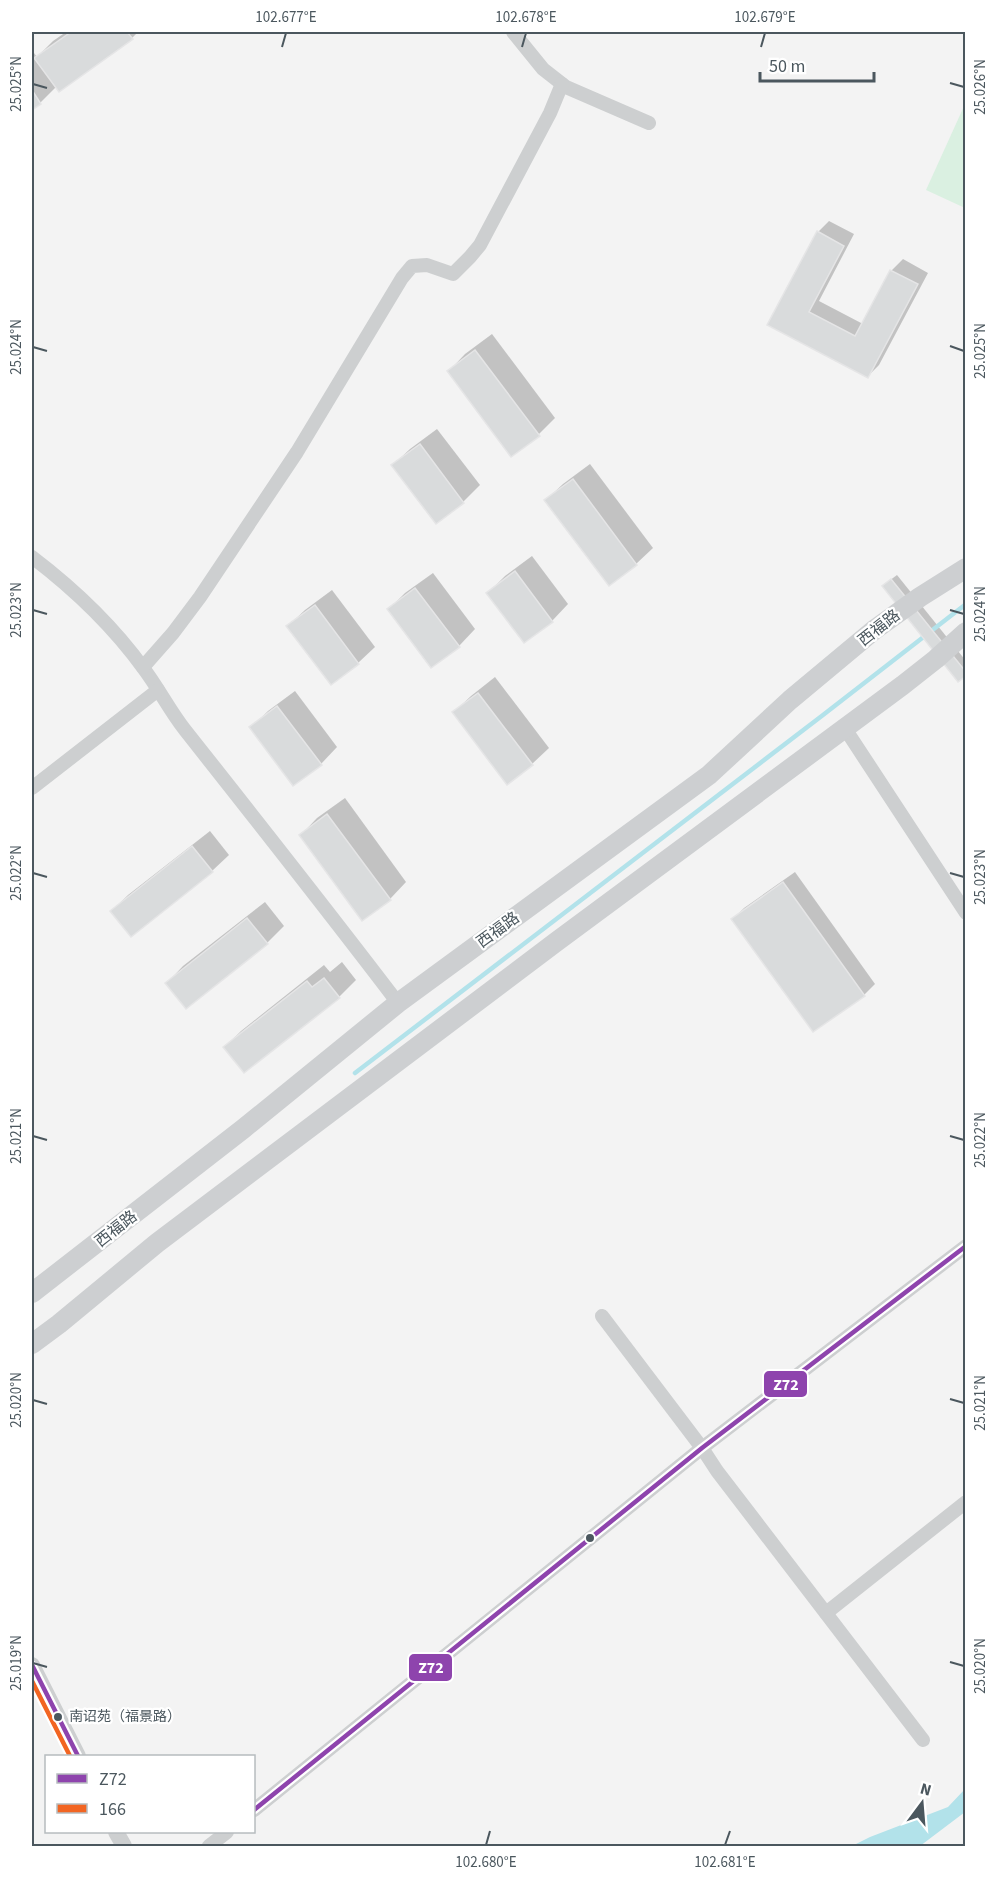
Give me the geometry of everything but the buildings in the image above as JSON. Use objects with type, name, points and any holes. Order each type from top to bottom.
[{"type":"main road","name":"西福路","points":[[32,1293],[234,1137],[398,1004],[709,775],[790,700],[874,630],[966,568]]},
{"type":"main road","points":[[32,1344],[157,1243],[936,659],[966,632]]},
{"type":"street","points":[[513,32],[543,69],[562,84],[650,123]]},
{"type":"street","points":[[143,667],[200,597],[297,452],[402,278],[412,266],[427,265],[453,274],[480,245],[550,113],[562,84]]},
{"type":"street","points":[[32,557],[92,608],[143,667],[171,712],[312,890],[398,1004]]},
{"type":"street","points":[[32,788],[158,690]]},
{"type":"street","points":[[844,727],[966,913]]},
{"type":"street","points":[[255,1809],[702,1448],[966,1246]]},
{"type":"street","points":[[602,1316],[717,1471],[923,1740]]},
{"type":"street","points":[[826,1613],[966,1502]]},
{"type":"street","points":[[32,1665],[77,1755]]},
{"type":"street","points":[[209,1846],[226,1833]]},
{"type":"green space","points":[[965,104],[965,208],[926,190]]},
{"type":"water","points":[[965,1789],[965,1812],[920,1846],[852,1846],[948,1807]]},
{"type":"waterway","points":[[355,1073],[966,604]]},
{"type":"transit line","name":"Z72","points":[[255,1809],[702,1448],[966,1246]]},
{"type":"transit line","name":"Z72","points":[[32,1665],[77,1755]]},
{"type":"transit line","name":"166","points":[[32,1681],[69,1755]]},
{"type":"place","name":"南诏苑（福景路）","points":[[58,1717]]}]
